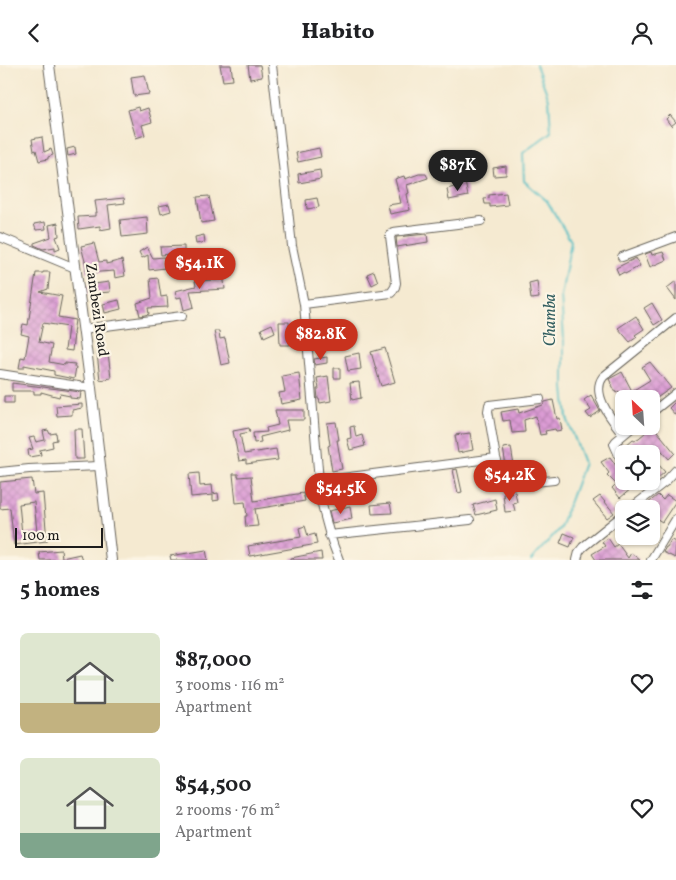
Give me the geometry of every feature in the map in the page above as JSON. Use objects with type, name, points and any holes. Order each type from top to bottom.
[{"type":"main road","name":"Zambezi Road","points":[[49,65],[91,388],[110,560]]},
{"type":"street","points":[[272,65],[292,246],[304,304],[323,515],[339,560]]},
{"type":"street","points":[[304,304],[390,293],[396,287],[390,236],[393,232],[480,221]]},
{"type":"street","points":[[0,237],[75,268]]},
{"type":"street","points":[[622,257],[676,237]]},
{"type":"street","points":[[83,329],[182,316]]},
{"type":"street","points":[[615,423],[604,407],[598,389],[599,382],[609,371],[676,318]]},
{"type":"street","points":[[0,374],[91,388]]},
{"type":"street","points":[[660,406],[676,393]]},
{"type":"street","points":[[540,399],[488,406],[496,458],[504,484],[506,485],[554,480]]},
{"type":"street","points":[[615,446],[614,444],[622,435]]},
{"type":"street","points":[[319,481],[496,458]]},
{"type":"street","points":[[0,473],[29,469],[99,466]]},
{"type":"street","points":[[642,500],[675,475]]},
{"type":"street","points":[[651,560],[676,519]]},
{"type":"street","points":[[329,535],[470,520]]},
{"type":"street","points":[[577,560],[579,552],[583,547],[615,521]]},
{"type":"building","points":[[220,65],[231,65],[233,80],[223,81]]},
{"type":"building","points":[[248,65],[260,65],[262,77],[250,79]]},
{"type":"building","points":[[145,75],[149,94],[134,96],[131,77]]},
{"type":"building","points":[[138,107],[139,111],[148,108],[152,122],[142,125],[145,135],[136,138],[128,110]]},
{"type":"building","points":[[670,115],[676,122],[671,126],[666,119]]},
{"type":"building","points":[[42,137],[44,152],[51,149],[53,155],[48,157],[48,159],[39,161],[36,150],[34,151],[32,139]]},
{"type":"building","points":[[75,147],[76,154],[68,156],[67,149]]},
{"type":"building","points":[[319,148],[321,157],[298,162],[296,153]]},
{"type":"building","points":[[506,166],[506,175],[494,176],[493,168]]},
{"type":"building","points":[[320,170],[321,179],[299,183],[298,174]]},
{"type":"building","points":[[419,174],[426,174],[428,178],[407,185],[410,210],[390,214],[388,205],[401,203],[395,179],[404,176],[405,179]]},
{"type":"building","points":[[465,182],[468,196],[449,200],[447,189]]},
{"type":"building","points":[[506,193],[508,205],[490,207],[490,204],[485,204],[484,199],[489,198],[489,195]]},
{"type":"building","points":[[209,196],[214,221],[201,223],[197,197]]},
{"type":"building","points":[[124,198],[125,203],[108,205],[111,228],[100,230],[100,226],[79,229],[78,217],[95,216],[95,213],[97,213],[95,201]]},
{"type":"building","points":[[317,198],[319,207],[307,209],[306,200]]},
{"type":"building","points":[[169,204],[171,211],[161,214],[159,206]]},
{"type":"building","points":[[147,217],[148,234],[122,237],[120,220]]},
{"type":"building","points":[[45,222],[46,229],[36,230],[34,224]]},
{"type":"building","points":[[58,223],[59,236],[56,237],[60,248],[55,250],[55,247],[43,249],[34,245],[34,243],[51,237],[49,225]]},
{"type":"building","points":[[427,234],[428,242],[397,247],[396,237]]},
{"type":"building","points":[[204,235],[205,242],[196,244],[195,237]]},
{"type":"building","points":[[94,243],[99,262],[106,261],[106,264],[122,260],[125,276],[115,278],[114,271],[86,273],[81,246]]},
{"type":"building","points":[[184,246],[184,253],[161,255],[160,247]]},
{"type":"building","points":[[147,247],[153,258],[164,257],[165,268],[149,270],[148,255],[142,258],[139,252]]},
{"type":"building","points":[[651,252],[652,255],[663,252],[666,260],[650,267],[645,254]]},
{"type":"building","points":[[636,258],[640,266],[619,275],[616,268]]},
{"type":"building","points":[[374,271],[378,282],[372,285],[367,274]]},
{"type":"building","points":[[50,272],[48,289],[40,292],[62,296],[58,317],[75,320],[72,351],[65,350],[68,327],[43,323],[39,342],[52,345],[49,362],[65,365],[65,363],[75,364],[74,379],[54,375],[54,371],[24,365],[24,368],[19,368],[21,357],[25,358],[29,336],[21,334],[23,324],[28,325],[36,273]]},
{"type":"building","points":[[217,273],[223,273],[225,289],[190,291],[194,307],[184,310],[181,297],[177,298],[175,291],[196,286],[195,281],[217,280]]},
{"type":"building","points":[[158,278],[161,297],[167,296],[168,307],[148,308],[149,314],[140,316],[137,303],[152,298],[150,279]]},
{"type":"building","points":[[537,281],[539,298],[531,299],[529,283]]},
{"type":"building","points":[[676,281],[676,300],[667,288]]},
{"type":"building","points":[[109,282],[110,292],[88,294],[87,285]]},
{"type":"building","points":[[119,300],[121,309],[105,313],[103,304]]},
{"type":"building","points":[[652,303],[662,320],[654,325],[644,308]]},
{"type":"building","points":[[636,316],[644,329],[635,335],[637,337],[630,342],[618,328]]},
{"type":"building","points":[[279,322],[289,322],[290,345],[280,345]]},
{"type":"building","points":[[272,324],[275,332],[264,337],[261,329]]},
{"type":"building","points":[[214,331],[219,331],[220,339],[225,338],[230,363],[221,365]]},
{"type":"building","points":[[385,348],[395,382],[381,386],[371,352]]},
{"type":"building","points":[[108,352],[111,378],[100,380],[97,353]]},
{"type":"building","points":[[359,353],[361,369],[348,371],[345,356]]},
{"type":"building","points":[[327,357],[327,363],[315,365],[314,359]]},
{"type":"building","points":[[650,362],[671,388],[660,396],[660,390],[634,390],[650,380],[642,367]]},
{"type":"building","points":[[334,368],[340,368],[340,378],[334,378]]},
{"type":"building","points":[[622,372],[631,390],[615,391],[609,379]]},
{"type":"building","points":[[299,373],[302,400],[281,404],[279,393],[285,392],[282,376]]},
{"type":"building","points":[[328,376],[331,401],[320,403],[318,399],[317,378]]},
{"type":"building","points":[[359,382],[361,398],[352,400],[350,383]]},
{"type":"building","points":[[12,383],[81,392],[80,399],[60,394],[59,397],[41,392],[41,394],[34,394],[34,391],[12,391]]},
{"type":"building","points":[[591,395],[600,411],[590,418],[586,413],[591,410],[584,400]]},
{"type":"building","points":[[4,396],[14,396],[14,403],[4,403]]},
{"type":"building","points":[[553,400],[557,419],[560,418],[562,430],[545,431],[546,434],[540,435],[536,416],[524,420],[525,432],[512,433],[510,420],[503,421],[501,412],[518,409],[519,413]]},
{"type":"building","points":[[676,401],[676,416],[669,408]]},
{"type":"building","points":[[82,404],[82,408],[72,410],[72,415],[57,416],[56,406]]},
{"type":"building","points":[[275,410],[304,410],[304,420],[286,420],[288,430],[260,437],[261,442],[254,443],[253,433],[267,432],[266,428],[278,425]]},
{"type":"building","points":[[336,422],[342,469],[332,471],[327,423]]},
{"type":"building","points":[[354,426],[356,437],[362,435],[365,446],[350,450],[347,439],[351,438],[350,427]]},
{"type":"building","points":[[249,428],[250,432],[240,434],[244,454],[276,449],[278,460],[246,464],[246,460],[239,461],[233,431]]},
{"type":"building","points":[[74,429],[82,429],[84,459],[75,459]]},
{"type":"building","points":[[48,430],[50,434],[56,433],[57,440],[52,441],[53,447],[40,450],[41,455],[29,457],[28,450],[33,449],[29,438],[34,437],[36,442],[45,440],[43,431]]},
{"type":"building","points":[[470,433],[473,450],[458,453],[455,435]]},
{"type":"building","points":[[642,435],[660,435],[675,453],[669,459],[660,449],[660,445],[626,445],[633,439]]},
{"type":"building","points":[[511,447],[514,466],[533,463],[536,473],[508,478],[503,448]]},
{"type":"building","points":[[610,457],[615,464],[615,483],[607,475],[609,473],[601,462]]},
{"type":"building","points":[[660,466],[665,472],[660,476]]},
{"type":"building","points":[[457,469],[462,492],[458,493],[453,470]]},
{"type":"building","points":[[199,473],[200,486],[212,485],[213,494],[218,493],[219,500],[213,501],[213,495],[191,497],[189,474]]},
{"type":"building","points":[[233,474],[238,474],[238,477],[251,476],[254,501],[303,493],[305,501],[255,509],[258,526],[246,527],[245,502],[236,503]]},
{"type":"building","points":[[32,479],[34,494],[43,493],[47,541],[14,545],[10,508],[0,509],[0,482]],"holes":[[[34,502],[37,532],[22,534],[19,504]]]},
{"type":"building","points":[[615,485],[615,490],[630,490],[620,498],[612,488]]},
{"type":"building","points":[[515,492],[517,502],[513,503],[515,511],[505,512],[503,494]]},
{"type":"building","points":[[658,495],[663,500],[667,495],[676,501],[662,522],[660,521],[660,500],[652,500]]},
{"type":"building","points":[[600,496],[614,513],[607,518],[593,501]]},
{"type":"building","points":[[495,499],[497,510],[476,515],[473,505]]},
{"type":"building","points":[[390,503],[392,513],[372,514],[371,505]]},
{"type":"building","points":[[350,506],[352,519],[332,523],[329,511]]},
{"type":"building","points":[[305,526],[308,536],[315,534],[317,544],[250,556],[248,546],[301,537],[299,528]]},
{"type":"building","points":[[564,533],[574,537],[570,547],[560,543]]},
{"type":"building","points":[[608,538],[614,547],[619,545],[628,558],[631,553],[640,560],[596,560],[592,554],[605,546],[602,542]]},
{"type":"building","points":[[671,540],[676,542],[675,558],[663,552]]},
{"type":"building","points":[[61,550],[62,558],[80,554],[82,560],[40,560],[39,552]]},
{"type":"building","points":[[206,550],[208,560],[171,560],[170,556]]},
{"type":"building","points":[[321,552],[322,560],[291,560],[291,558]]},
{"type":"waterway","name":"Chamba","points":[[531,560],[560,528],[584,463],[567,418],[564,388],[564,339],[561,296],[571,241],[547,201],[524,181],[523,153],[551,132],[549,99],[536,65]]}]
